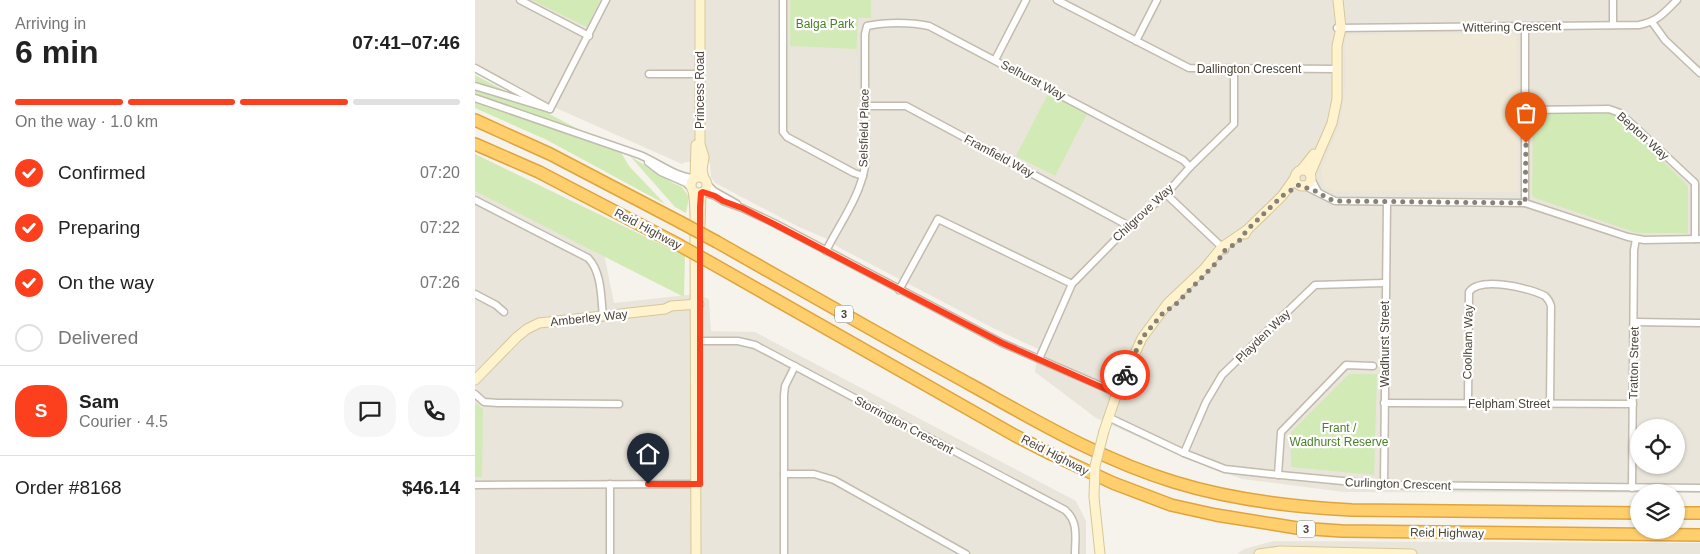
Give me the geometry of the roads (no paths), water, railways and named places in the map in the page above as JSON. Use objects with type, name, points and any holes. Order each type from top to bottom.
[{"type":"highway","name":"Reid Highway","points":[[475,120],[550,154],[680,222],[1071,441],[1135,469],[1175,482],[1243,499],[1305,507],[1352,510],[1630,512]]},
{"type":"highway","name":"Reid Highway","points":[[475,144],[539,172],[679,245],[1051,454],[1113,483],[1171,505],[1256,522],[1297,528],[1342,531],[1700,534]]},
{"type":"highway","points":[[1685,513],[1700,513]]},
{"type":"street","points":[[520,0],[589,36]]},
{"type":"street","points":[[550,109],[606,0]]},
{"type":"street","name":"Princess Road","points":[[696,0],[698,74]]},
{"type":"street","name":"Princess Road","points":[[696,554],[698,185],[696,168],[700,0]]},
{"type":"street","points":[[783,0],[783,132],[787,137],[863,176]]},
{"type":"street","points":[[995,60],[1027,0]]},
{"type":"street","name":"Dallington Crescent","points":[[1057,0],[1189,68],[1336,69]]},
{"type":"street","points":[[1136,41],[1157,0]]},
{"type":"street","points":[[1333,0],[1339,28]]},
{"type":"street","points":[[1100,554],[1094,498],[1095,466],[1103,431],[1117,394],[1142,338],[1168,304],[1191,285],[1223,248],[1247,230],[1282,196],[1299,183],[1309,184],[1308,174],[1325,134],[1331,113],[1339,28],[1338,0]]},
{"type":"street","points":[[1613,0],[1613,25]]},
{"type":"street","points":[[1677,0],[1652,22],[1665,40],[1700,73]]},
{"type":"street","name":"Wittering Crescent","points":[[1339,28],[1639,25],[1652,22]]},
{"type":"street","name":"Selhurst Way","points":[[867,26],[876,24],[920,24],[929,26],[1183,160],[1190,167]]},
{"type":"street","name":"Selsfield Place","points":[[825,251],[860,188],[863,176],[865,34],[867,26]]},
{"type":"street","points":[[1525,27],[1525,203]]},
{"type":"street","points":[[475,68],[550,109]]},
{"type":"street","name":"Chilgrove Way","points":[[1039,359],[1072,284],[1129,226],[1166,194],[1190,167],[1234,124],[1235,69]]},
{"type":"street","points":[[649,74],[698,74]]},
{"type":"street","points":[[475,86],[550,109]]},
{"type":"street","points":[[475,98],[640,155],[661,172],[686,183],[698,185],[723,201],[742,208],[1002,343],[1117,394]]},
{"type":"street","name":"Framfield Way","points":[[865,106],[906,106],[1129,226]]},
{"type":"street","name":"Bepton Way","points":[[1526,110],[1609,109],[1620,113],[1695,183],[1697,239]]},
{"type":"street","points":[[1308,174],[1296,172],[1299,183],[1335,201],[1525,203],[1636,239],[1697,239]]},
{"type":"street","points":[[1308,174],[1318,192]]},
{"type":"street","points":[[1166,194],[1223,248]]},
{"type":"street","points":[[475,200],[588,258],[595,265],[598,273],[603,317]]},
{"type":"street","name":"Wadhurst Street","points":[[1384,485],[1387,202]]},
{"type":"street","points":[[899,290],[938,219],[1072,284]]},
{"type":"street","name":"Tratton Street","points":[[1632,484],[1634,250],[1636,239]]},
{"type":"street","name":"Playden Way","points":[[1184,453],[1206,402],[1223,375],[1315,285],[1385,283]]},
{"type":"street","name":"Coolham Way","points":[[1468,404],[1469,292],[1472,286],[1497,284],[1514,286],[1545,296],[1549,300],[1551,306],[1551,404]]},
{"type":"street","points":[[475,294],[496,305],[504,312]]},
{"type":"street","name":"Amberley Way","points":[[475,380],[517,337],[539,323],[603,317],[665,309],[671,306],[697,307]]},
{"type":"street","points":[[1634,322],[1700,323]]},
{"type":"street","name":"Storrington Crescent","points":[[697,341],[738,341],[751,343],[1065,510],[1072,516],[1075,524],[1075,554]]},
{"type":"street","points":[[1278,475],[1281,432],[1345,365],[1373,366]]},
{"type":"street","points":[[784,554],[784,395],[785,386],[795,366]]},
{"type":"street","points":[[475,394],[484,402],[498,403],[619,404]]},
{"type":"street","name":"Felpham Street","points":[[1385,403],[1633,404]]},
{"type":"street","name":"Curlington Crescent","points":[[1108,418],[1184,453],[1225,469],[1384,485],[1630,488]]},
{"type":"street","points":[[784,474],[815,474],[834,480],[966,554]]},
{"type":"street","points":[[475,484],[697,484]]},
{"type":"street","points":[[610,484],[610,554]]},
{"type":"street","name":"Princess Road","points":[[697,484],[700,554]]},
{"type":"street","name":"Curlington Crescent","points":[[1685,488],[1700,488]]},
{"type":"street","points":[[1259,554],[1280,551],[1411,554]]},
{"type":"park label","name":"Balga Park","points":[[825,24]]},
{"type":"park label","name":"Frant / Wadhurst Reserve","points":[[1339,435]]}]
